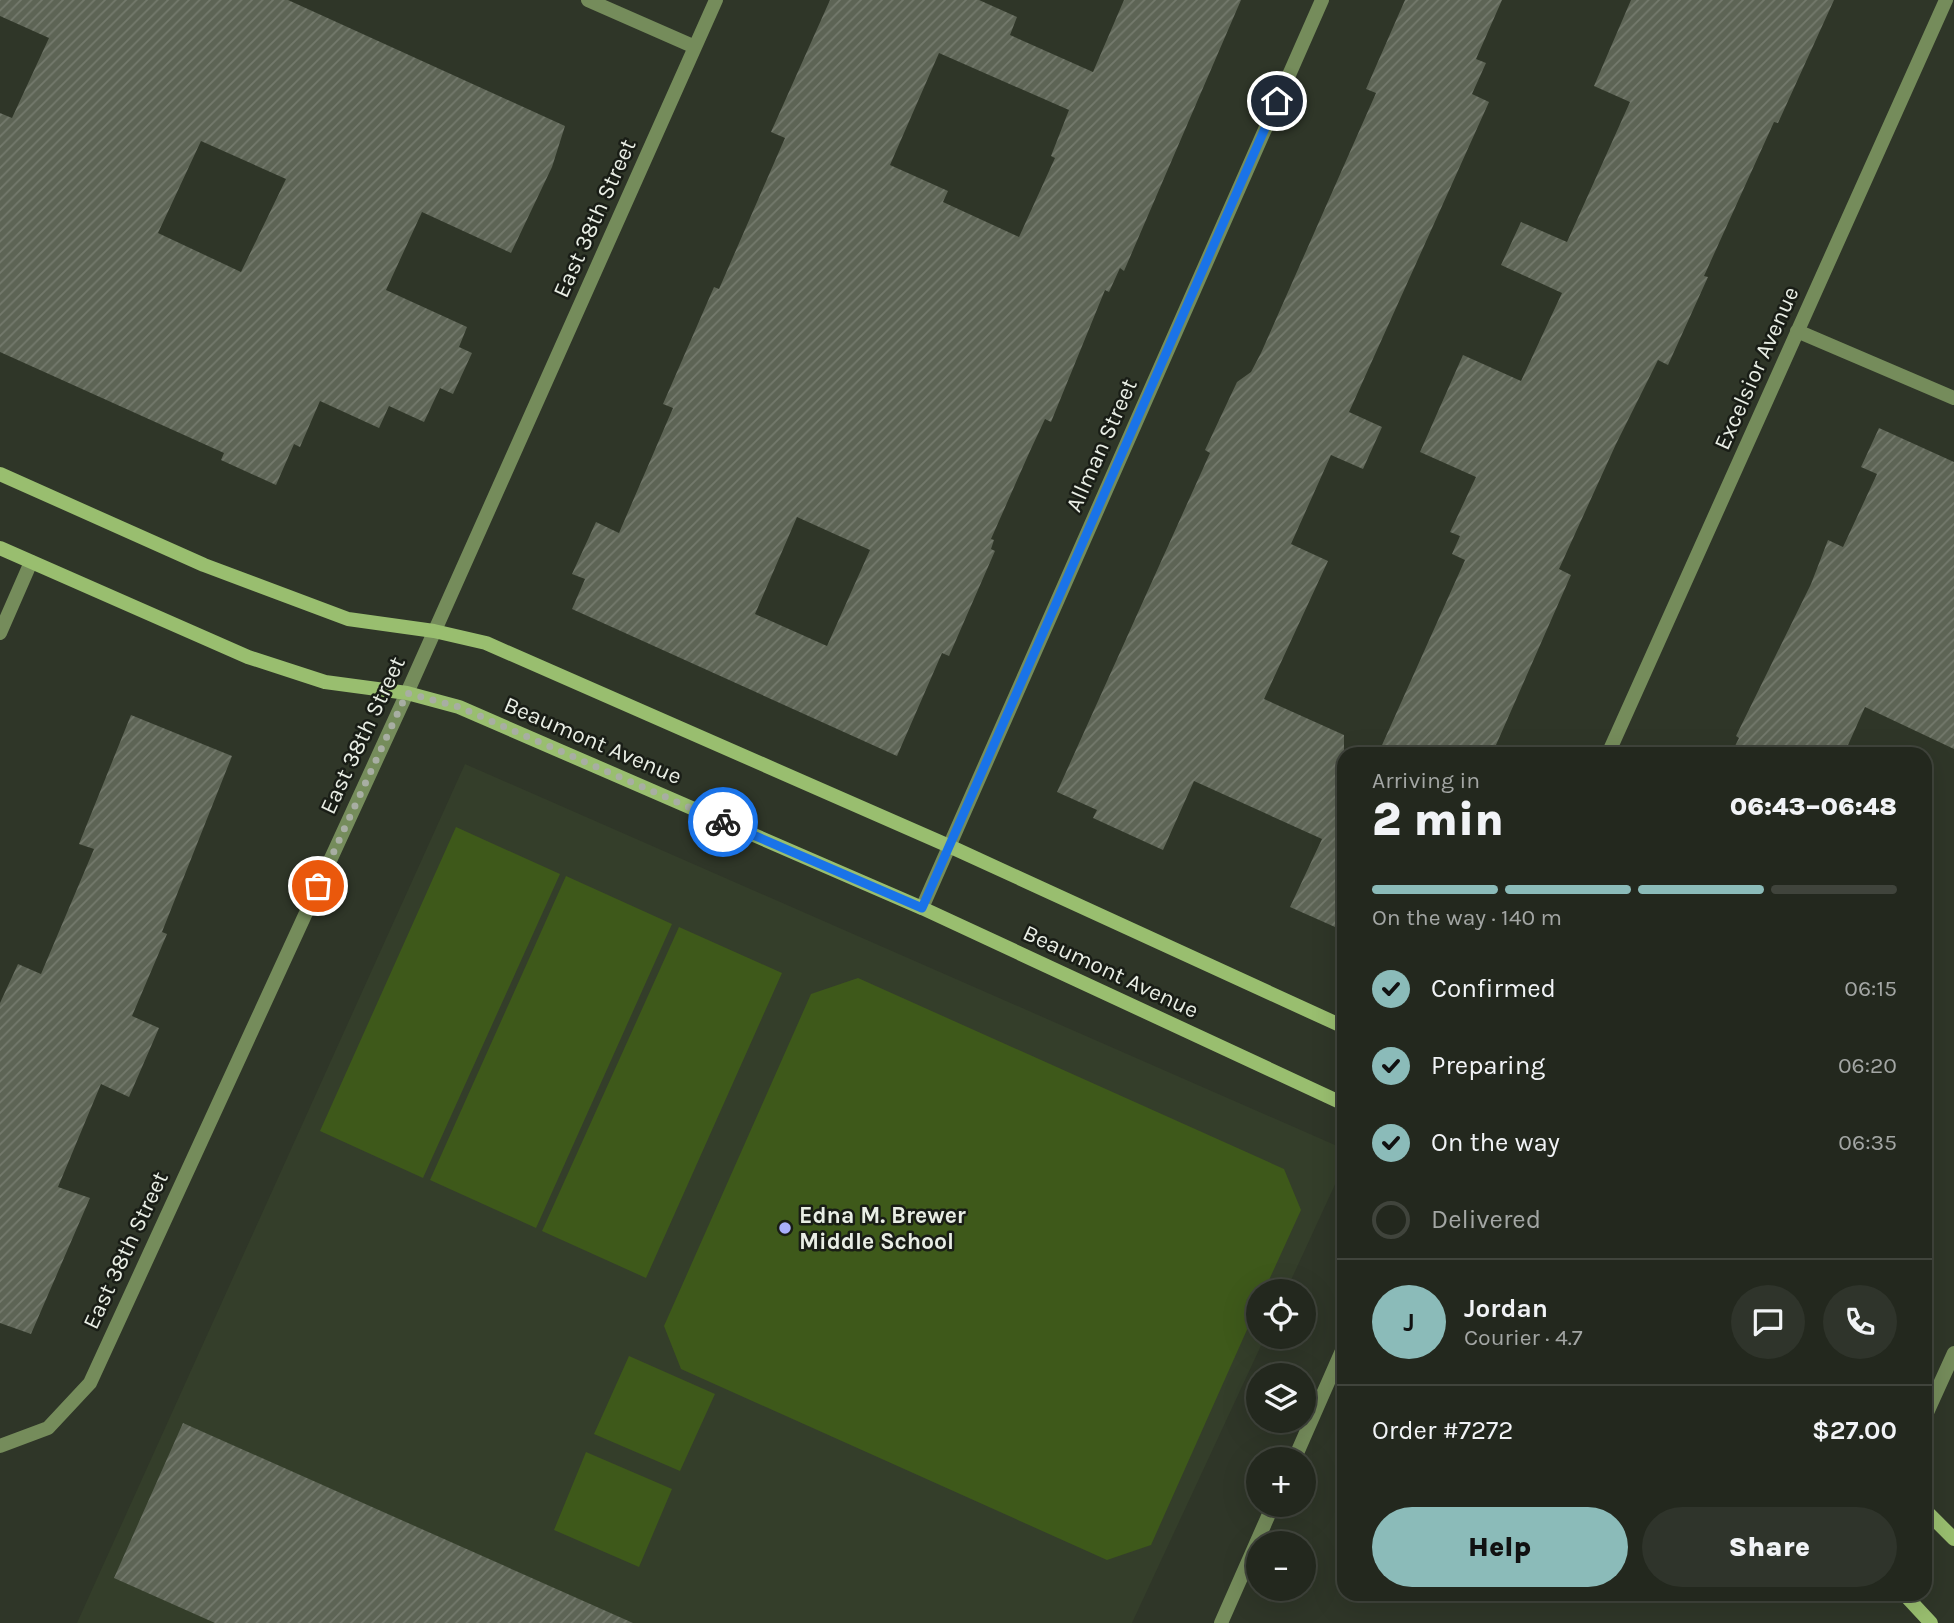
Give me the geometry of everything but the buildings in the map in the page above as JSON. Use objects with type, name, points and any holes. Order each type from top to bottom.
[{"type":"main road","name":"Beaumont Avenue","points":[[0,474],[204,565],[348,619],[435,631],[486,643],[948,846],[1337,1024]]},
{"type":"main road","name":"Beaumont Avenue","points":[[0,548],[248,657],[325,682],[407,693],[459,707],[922,908],[1337,1101]]},
{"type":"main road","points":[[1932,1517],[1954,1539]]},
{"type":"main road","points":[[1910,1601],[1931,1623]]},
{"type":"street","points":[[588,0],[695,47]]},
{"type":"street","name":"East 38th Street","points":[[0,1447],[48,1428],[90,1383],[407,693],[716,0]]},
{"type":"street","name":"Allman Street","points":[[922,908],[1322,0]]},
{"type":"street","name":"Excelsior Avenue","points":[[1611,747],[1946,0]]},
{"type":"street","points":[[1797,331],[1954,398]]},
{"type":"street","points":[[0,633],[31,562]]},
{"type":"street","points":[[1932,1402],[1954,1353]]},
{"type":"street","points":[[1300,1447],[1337,1362]]},
{"type":"street","points":[[1221,1623],[1268,1517]]},
{"type":"shaded area","name":"Edna M. Brewer Middle School","points":[[465,764],[1337,1146],[1337,1180],[1292,1279],[1246,1279],[1246,1349],[1259,1349],[1253,1363],[1246,1363],[1246,1378],[1132,1623],[77,1623]]},
{"type":"green space","points":[[456,827],[560,874],[423,1178],[320,1131]]},
{"type":"green space","points":[[566,876],[672,924],[536,1228],[430,1180]]},
{"type":"green space","points":[[679,927],[782,973],[646,1278],[542,1231]]},
{"type":"green space","points":[[858,978],[1284,1169],[1301,1210],[1269,1279],[1246,1279],[1246,1332],[1151,1545],[1107,1560],[681,1369],[664,1326],[811,994]]},
{"type":"green space","points":[[629,1356],[715,1394],[680,1471],[594,1434]]},
{"type":"green space","points":[[586,1452],[672,1489],[639,1567],[554,1530]]},
{"type":"way so far","points":[[318,886],[407,693],[459,707],[723,822]]},
{"type":"place","name":"Edna M. Brewer Middle School","points":[[785,1228]]},
{"type":"route","points":[[723,822],[922,908],[1277,101]]}]
